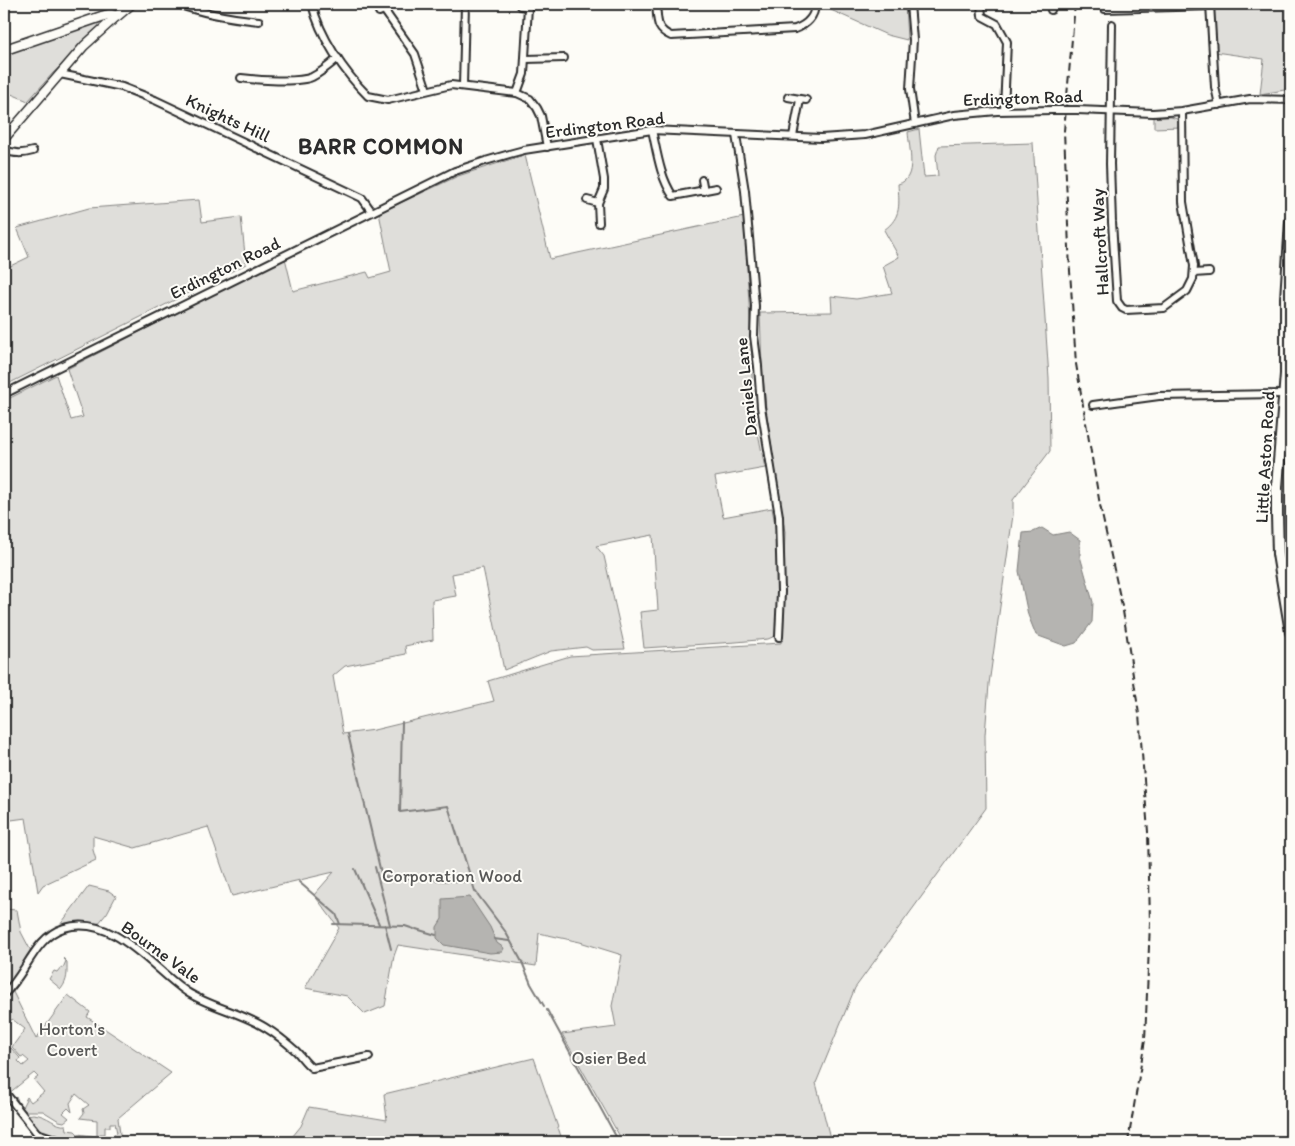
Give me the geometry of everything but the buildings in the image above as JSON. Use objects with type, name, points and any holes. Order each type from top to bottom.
[{"type":"main road","points":[[4,50],[103,16],[110,14],[117,16],[132,4]]},
{"type":"main road","name":"Little Aston Road","points":[[1291,222],[1286,298],[1287,352],[1285,394],[1277,487],[1277,534],[1285,602],[1291,632]]},
{"type":"street","points":[[178,4],[192,10],[259,22]]},
{"type":"street","points":[[312,4],[319,26],[338,58],[368,96],[388,100],[451,85],[517,93],[530,99],[537,108],[541,116],[547,147]]},
{"type":"street","points":[[463,86],[464,4]]},
{"type":"street","points":[[656,4],[658,25],[662,32],[671,36],[795,28],[804,24],[811,17],[815,4]]},
{"type":"street","points":[[910,4],[913,40],[910,89],[915,124]]},
{"type":"street","points":[[981,4],[982,16],[997,24],[1007,42],[1004,110]]},
{"type":"street","points":[[517,93],[524,74],[530,5],[520,6]]},
{"type":"street","points":[[1105,9],[1210,5],[1215,87],[1219,105]]},
{"type":"street","points":[[384,9],[415,54],[427,90]]},
{"type":"street","points":[[4,139],[84,46],[117,16]]},
{"type":"street","name":"Hallcroft Way","points":[[1114,28],[1112,222],[1117,301],[1126,310],[1164,308],[1187,291],[1193,280],[1194,273]]},
{"type":"street","points":[[241,78],[254,80],[304,80],[312,77],[338,58]]},
{"type":"street","points":[[526,59],[564,58]]},
{"type":"street","points":[[254,71],[254,80]]},
{"type":"street","name":"Knights Hill","points":[[60,74],[122,88],[155,100],[362,198],[372,212]]},
{"type":"street","points":[[788,97],[803,100],[793,136]]},
{"type":"street","name":"Erdington Road","points":[[4,394],[455,171],[478,162],[524,150],[652,130],[821,138],[865,135],[954,115],[1004,110],[1153,113],[1182,111],[1250,100],[1291,100]]},
{"type":"street","points":[[1182,111],[1183,202],[1194,273],[1209,272]]},
{"type":"street","points":[[652,130],[658,161],[673,196],[716,188]]},
{"type":"street","name":"Daniels Lane","points":[[736,134],[745,191],[755,306],[754,336],[761,407],[779,516],[781,592],[779,636]]},
{"type":"street","points":[[597,139],[604,179],[604,189],[598,204],[599,223]]},
{"type":"street","points":[[4,150],[14,154],[33,151]]},
{"type":"street","points":[[702,180],[704,191]]},
{"type":"street","points":[[587,200],[598,204]]},
{"type":"street","points":[[1093,405],[1159,396],[1285,394]]},
{"type":"street","name":"Bourne Vale","points":[[4,994],[11,988],[36,950],[52,934],[63,928],[94,927],[116,936],[188,992],[266,1028],[297,1052],[305,1063],[312,1068],[369,1057]]},
{"type":"street","points":[[4,1091],[36,1133],[58,1140],[75,1142]]},
{"type":"green space","points":[[824,4],[905,4],[907,40],[887,35],[824,7]]},
{"type":"green space","points":[[1212,4],[1291,4],[1291,89],[1260,94],[1264,59],[1215,52]]},
{"type":"green space","points":[[101,21],[102,25],[53,73],[28,101],[4,91],[4,56],[6,53]]},
{"type":"green space","points":[[1154,117],[1177,119],[1180,127],[1154,128]]},
{"type":"green space","points":[[919,129],[924,177],[938,176],[936,155],[939,146],[1033,143],[1049,378],[1050,451],[1013,500],[1013,515],[989,684],[985,735],[986,808],[855,988],[816,1083],[831,1142],[623,1142],[562,1034],[616,1027],[612,1006],[622,955],[580,942],[539,933],[536,966],[398,945],[394,956],[385,1006],[365,1014],[347,996],[305,988],[339,928],[314,895],[334,872],[232,896],[208,827],[135,848],[93,836],[93,850],[96,860],[43,885],[38,892],[26,818],[4,821],[4,401],[56,375],[71,420],[83,417],[67,369],[285,258],[293,291],[367,272],[370,278],[391,272],[379,213],[458,176],[525,155],[550,259],[744,217],[753,408],[765,468],[715,477],[723,517],[772,508],[780,572],[780,606],[775,636],[768,639],[736,642],[644,648],[640,612],[658,610],[653,535],[596,546],[604,556],[625,649],[592,650],[586,647],[551,651],[504,670],[483,568],[452,574],[456,596],[432,600],[433,640],[405,646],[406,654],[345,666],[333,676],[343,734],[374,730],[494,701],[488,681],[570,656],[781,643],[785,532],[766,409],[760,313],[832,312],[831,296],[856,299],[892,293],[883,266],[899,257],[884,230],[897,215],[899,204],[898,184],[904,181],[910,170],[911,154],[908,132]]},
{"type":"green space","points":[[199,200],[202,222],[241,217],[246,264],[4,386],[4,269],[29,257],[17,228],[89,208]]},
{"type":"green space","points":[[1291,396],[1291,597],[1286,540]]},
{"type":"green space","points":[[89,886],[109,891],[116,896],[107,913],[98,924],[77,922],[60,925]]},
{"type":"green space","points":[[4,909],[17,910],[21,932],[32,953],[9,985],[4,988]]},
{"type":"green space","points":[[66,961],[67,976],[61,989],[49,979],[54,971],[57,972],[61,967],[63,968]]},
{"type":"green space","name":"Horton's Covert","points":[[18,983],[20,983],[13,992],[36,1039],[68,995],[90,1012],[87,1017],[171,1073],[118,1118],[121,1142],[110,1142],[114,1138],[114,1134],[117,1133],[115,1123],[110,1123],[110,1127],[105,1127],[105,1134],[100,1134],[100,1141],[97,1141],[97,1120],[80,1118],[84,1113],[83,1109],[89,1105],[76,1094],[70,1103],[72,1112],[68,1108],[63,1113],[69,1118],[64,1122],[43,1111],[24,1111],[19,1106],[22,1107],[27,1097],[31,1102],[44,1092],[34,1080],[38,1077],[34,1073],[8,1094],[4,1089],[4,1046],[9,1050],[11,1048],[20,1058],[18,1061],[23,1066],[29,1061],[23,1056],[21,1057],[12,1047],[25,1029],[12,1019],[8,1024],[4,1020],[4,999]]},
{"type":"green space","points":[[534,1058],[563,1142],[288,1142],[301,1126],[309,1107],[387,1120],[384,1094]]},
{"type":"green space","points":[[14,1097],[17,1098],[19,1106],[12,1099]]},
{"type":"green space","points":[[33,1114],[66,1125],[67,1130],[92,1136],[91,1139],[57,1136],[40,1132],[27,1115]]},
{"type":"shaded area","points":[[1042,528],[1053,535],[1069,532],[1080,540],[1080,556],[1093,602],[1092,622],[1076,643],[1066,646],[1036,635],[1028,615],[1019,571],[1023,533],[1033,532]]},
{"type":"shaded area","points":[[470,897],[490,927],[497,943],[504,948],[502,952],[490,953],[444,945],[437,938],[437,927],[442,919],[442,899]]},
{"type":"waterway","points":[[402,722],[400,812],[448,806],[475,891],[505,931],[544,1006]]},
{"type":"waterway","points":[[348,734],[382,877],[471,882]]},
{"type":"waterway","points":[[375,867],[390,925]]},
{"type":"waterway","points":[[355,869],[379,924]]},
{"type":"waterway","points":[[299,882],[336,914],[340,924]]},
{"type":"waterway","points":[[333,924],[405,926],[414,929]]},
{"type":"waterway","points":[[385,925],[391,949]]},
{"type":"waterway","points":[[416,929],[436,935]]},
{"type":"waterway","points":[[494,939],[509,941]]},
{"type":"waterway","points":[[547,1010],[619,1142]]},
{"type":"railway","points":[[1075,4],[1064,131],[1076,364],[1100,505],[1123,611],[1139,714],[1148,832],[1150,923],[1145,1040],[1128,1142]]},
{"type":"district","name":"BARR COMMON","points":[[381,146]]},
{"type":"park label","name":"Corporation Wood","points":[[452,876]]},
{"type":"park label","name":"Osier Bed","points":[[609,1058]]}]
